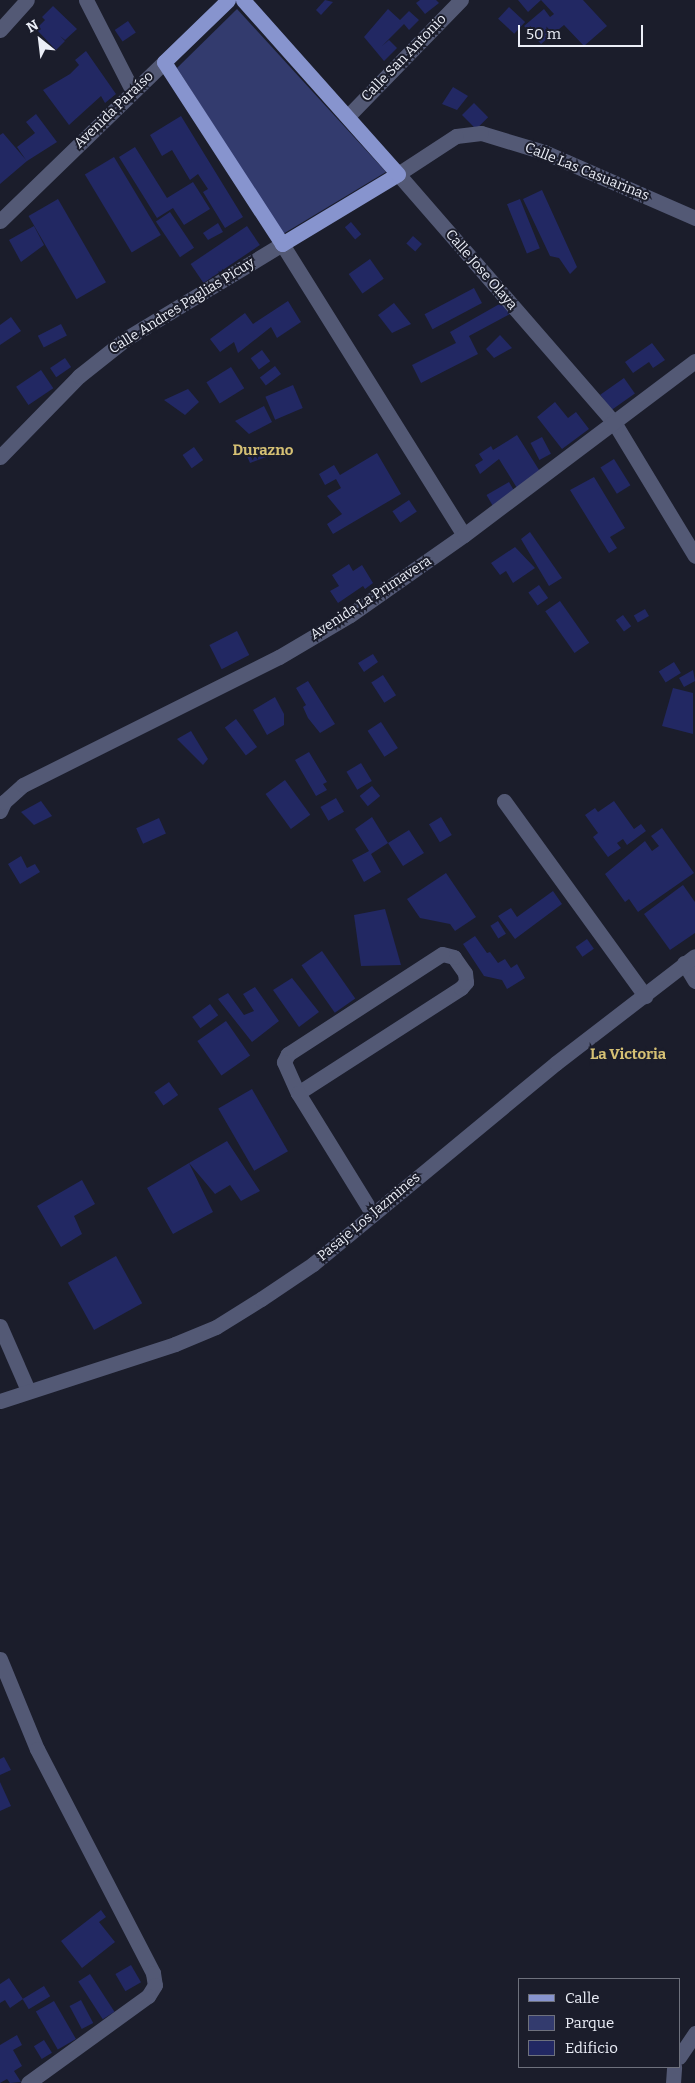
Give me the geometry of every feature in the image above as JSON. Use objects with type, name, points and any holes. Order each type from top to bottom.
[{"type":"main road","name":"Avenida Paraíso","points":[[164,62],[228,0]]},
{"type":"main road","name":"Calle Jose Olaya","points":[[244,0],[398,174]]},
{"type":"main road","points":[[164,62],[282,244],[398,174]]},
{"type":"street","points":[[0,30],[27,0]]},
{"type":"street","points":[[86,0],[133,92]]},
{"type":"street","name":"Calle San Antonio","points":[[348,116],[461,0]]},
{"type":"street","name":"Avenida Paraíso","points":[[0,221],[164,62]]},
{"type":"street","name":"Calle Las Casuarinas","points":[[398,174],[456,136],[481,133],[553,155],[695,218]]},
{"type":"street","name":"Calle Jose Olaya","points":[[398,174],[615,424],[695,556]]},
{"type":"street","points":[[282,244],[464,535]]},
{"type":"street","name":"Calle Andres Paglias Picuy","points":[[0,457],[79,376],[127,338],[282,244]]},
{"type":"street","name":"Avenida La Primavera","points":[[0,811],[4,802],[23,785],[279,656],[350,615],[464,535],[615,424],[695,362]]},
{"type":"street","points":[[504,801],[645,996]]},
{"type":"street","points":[[298,1093],[461,988],[466,982],[464,972],[454,957],[442,954],[288,1054],[284,1062],[285,1071],[298,1093],[372,1213]]},
{"type":"street","points":[[690,960],[695,981]]},
{"type":"street","name":"Pasaje Los Jazmines","points":[[0,1401],[28,1390],[175,1344],[216,1327],[313,1264],[372,1213],[690,960]]},
{"type":"street","points":[[0,1326],[28,1390]]},
{"type":"street","points":[[0,1659],[37,1749],[153,1973],[155,1985],[148,1996],[28,2083]]},
{"type":"street","points":[[680,2056],[695,2033]]},
{"type":"street","points":[[673,2083],[674,2068]]},
{"type":"green space","points":[[237,9],[386,172],[283,234],[177,68]]},
{"type":"building","points":[[325,0],[333,2],[321,15],[316,10]]},
{"type":"building","points":[[420,0],[436,0],[439,3],[425,14],[416,3]]},
{"type":"building","points":[[518,0],[541,0],[528,12]]},
{"type":"building","points":[[541,0],[583,0],[607,26],[584,46],[564,25],[541,44],[524,26],[544,9],[550,17],[554,14]]},
{"type":"building","points":[[53,6],[77,29],[65,40],[60,36],[65,41],[56,50],[36,29],[45,20],[42,17]]},
{"type":"building","points":[[509,7],[525,22],[514,34],[498,19]]},
{"type":"building","points":[[388,9],[400,20],[409,11],[419,20],[409,30],[404,24],[382,46],[389,40],[397,48],[384,61],[364,37]]},
{"type":"building","points":[[128,21],[136,33],[123,42],[115,30]]},
{"type":"building","points":[[86,51],[116,94],[105,103],[101,96],[69,125],[43,90],[70,74],[79,65],[75,60]]},
{"type":"building","points":[[453,87],[468,96],[457,110],[442,104]]},
{"type":"building","points":[[474,103],[488,117],[476,129],[462,115]]},
{"type":"building","points":[[36,114],[57,142],[27,161],[0,184],[0,135],[3,133],[26,160],[17,147],[35,133],[26,122]]},
{"type":"building","points":[[181,116],[243,217],[225,228],[203,192],[208,189],[198,174],[190,180],[172,150],[162,156],[150,135]]},
{"type":"building","points":[[135,147],[167,198],[193,182],[210,209],[184,225],[173,208],[157,218],[119,157]]},
{"type":"building","points":[[114,157],[161,235],[132,253],[85,175]]},
{"type":"building","points":[[542,190],[577,267],[570,274],[559,258],[550,256],[523,199]]},
{"type":"building","points":[[58,199],[106,282],[77,299],[29,216]]},
{"type":"building","points":[[520,199],[540,248],[527,253],[507,204]]},
{"type":"building","points":[[170,212],[194,248],[180,257],[156,222]]},
{"type":"building","points":[[351,222],[361,234],[355,239],[345,227]]},
{"type":"building","points":[[218,223],[223,232],[208,240],[203,233]]},
{"type":"building","points":[[34,226],[44,245],[21,262],[9,240]]},
{"type":"building","points":[[247,226],[260,245],[203,283],[191,264]]},
{"type":"building","points":[[413,236],[422,244],[415,251],[406,243]]},
{"type":"building","points":[[370,259],[384,279],[362,294],[349,274]]},
{"type":"building","points":[[474,288],[482,303],[433,329],[425,314]]},
{"type":"building","points":[[288,301],[301,322],[277,338],[271,327],[238,353],[234,342],[220,352],[210,339],[245,313],[253,324]]},
{"type":"building","points":[[503,302],[510,314],[469,336],[478,354],[421,383],[412,365],[456,343],[450,332]]},
{"type":"building","points":[[394,303],[411,324],[392,333],[378,315]]},
{"type":"building","points":[[11,317],[21,331],[0,345],[0,325]]},
{"type":"building","points":[[61,324],[67,336],[44,347],[38,336]]},
{"type":"building","points":[[500,335],[512,348],[494,358],[486,349]]},
{"type":"building","points":[[652,343],[665,360],[653,368],[649,362],[633,373],[625,362]]},
{"type":"building","points":[[262,350],[270,361],[259,370],[251,358]]},
{"type":"building","points":[[65,358],[71,367],[56,377],[50,368]]},
{"type":"building","points":[[275,366],[281,374],[266,385],[260,377]]},
{"type":"building","points":[[231,367],[244,388],[220,404],[206,382]]},
{"type":"building","points":[[41,370],[53,388],[28,405],[16,387]]},
{"type":"building","points":[[624,378],[635,394],[611,410],[600,395]]},
{"type":"building","points":[[293,385],[303,408],[275,420],[265,397]]},
{"type":"building","points":[[188,389],[199,402],[185,415],[164,400]]},
{"type":"building","points":[[555,402],[568,418],[576,412],[589,429],[562,449],[537,417]]},
{"type":"building","points":[[264,406],[272,422],[249,434],[235,421]]},
{"type":"building","points":[[517,435],[541,473],[517,488],[499,459],[480,474],[475,465],[483,460],[479,454],[491,446],[493,450]]},
{"type":"building","points":[[542,437],[551,454],[539,460],[531,443]]},
{"type":"building","points":[[194,447],[203,460],[192,468],[183,455]]},
{"type":"building","points":[[258,449],[266,457],[250,463],[246,454]]},
{"type":"building","points":[[377,453],[401,494],[333,534],[327,524],[342,514],[327,496],[341,488],[336,479],[325,485],[319,474],[334,465],[340,475]]},
{"type":"building","points":[[614,459],[630,485],[617,494],[600,467]]},
{"type":"building","points":[[594,477],[625,528],[610,537],[617,548],[609,553],[570,490]]},
{"type":"building","points":[[509,482],[516,494],[493,507],[486,495]]},
{"type":"building","points":[[409,500],[417,512],[400,523],[392,511]]},
{"type":"building","points":[[530,532],[562,578],[549,586],[521,539]]},
{"type":"building","points":[[515,547],[535,568],[513,583],[506,571],[500,575],[491,563]]},
{"type":"building","points":[[349,564],[353,571],[362,565],[373,583],[365,589],[363,586],[338,603],[330,591],[339,586],[332,575]]},
{"type":"building","points":[[539,585],[548,598],[538,606],[528,592]]},
{"type":"building","points":[[560,601],[589,643],[575,653],[545,611]]},
{"type":"building","points":[[645,609],[649,616],[638,622],[634,616]]},
{"type":"building","points":[[623,615],[631,626],[624,632],[616,620]]},
{"type":"building","points":[[237,631],[249,655],[222,669],[209,645]]},
{"type":"building","points":[[373,654],[378,662],[364,672],[358,663]]},
{"type":"building","points":[[674,662],[681,673],[666,683],[659,672]]},
{"type":"building","points":[[693,670],[695,681],[684,687],[679,678]]},
{"type":"building","points":[[383,675],[396,695],[384,703],[371,683]]},
{"type":"building","points":[[308,681],[335,724],[320,733],[308,718],[303,707],[306,705],[296,688]]},
{"type":"building","points":[[673,688],[693,693],[693,734],[662,726]]},
{"type":"building","points":[[275,697],[284,714],[284,725],[267,735],[253,710]]},
{"type":"building","points":[[236,719],[257,747],[246,755],[225,727]]},
{"type":"building","points":[[381,722],[398,748],[384,757],[368,731]]},
{"type":"building","points":[[191,731],[208,759],[203,765],[177,739]]},
{"type":"building","points":[[309,752],[327,782],[323,784],[327,790],[316,796],[295,760]]},
{"type":"building","points":[[361,763],[372,781],[357,790],[346,772]]},
{"type":"building","points":[[285,780],[310,815],[291,829],[266,794]]},
{"type":"building","points":[[372,786],[380,796],[368,806],[360,796]]},
{"type":"building","points":[[336,798],[344,812],[328,821],[320,807]]},
{"type":"building","points":[[41,801],[52,816],[34,825],[21,812]]},
{"type":"building","points":[[614,801],[634,829],[641,824],[646,831],[627,845],[623,839],[617,843],[621,848],[608,857],[593,837],[598,833],[585,815],[595,808],[598,812]]},
{"type":"building","points":[[372,817],[388,843],[371,854],[381,872],[364,882],[352,860],[369,851],[355,829]]},
{"type":"building","points":[[441,817],[452,835],[440,842],[429,824]]},
{"type":"building","points":[[159,818],[166,834],[143,844],[136,828]]},
{"type":"building","points":[[662,828],[694,873],[638,912],[629,899],[625,902],[605,874],[645,841],[652,851],[659,846],[651,836]]},
{"type":"building","points":[[409,830],[424,853],[403,866],[388,843]]},
{"type":"building","points":[[21,856],[27,868],[35,864],[40,872],[20,884],[8,864]]},
{"type":"building","points":[[446,873],[476,917],[455,931],[450,924],[420,918],[407,899]]},
{"type":"building","points":[[683,885],[695,902],[695,933],[670,950],[644,914]]},
{"type":"building","points":[[553,891],[562,904],[515,939],[498,916],[511,908],[517,917]]},
{"type":"building","points":[[385,909],[401,965],[361,966],[354,915]]},
{"type":"building","points":[[498,921],[506,934],[498,938],[490,926]]},
{"type":"building","points":[[475,936],[487,953],[490,952],[498,963],[505,959],[511,968],[517,964],[525,978],[507,989],[502,980],[484,976],[463,944]]},
{"type":"building","points":[[587,939],[594,949],[582,957],[576,947]]},
{"type":"building","points":[[322,951],[355,999],[335,1013],[302,965]]},
{"type":"building","points":[[292,978],[319,1012],[299,1027],[273,990]]},
{"type":"building","points":[[255,987],[279,1021],[252,1042],[218,999],[228,993],[244,1015],[254,1011],[243,994]]},
{"type":"building","points":[[210,1004],[218,1015],[200,1028],[192,1017]]},
{"type":"building","points":[[226,1021],[250,1055],[221,1075],[197,1041]]},
{"type":"building","points":[[169,1082],[178,1095],[163,1105],[154,1092]]},
{"type":"building","points":[[252,1089],[288,1151],[254,1171],[218,1108]]},
{"type":"building","points":[[227,1141],[260,1191],[241,1201],[230,1185],[215,1194],[189,1163]]},
{"type":"building","points":[[189,1163],[213,1212],[173,1234],[147,1188]]},
{"type":"building","points":[[82,1180],[95,1204],[74,1216],[82,1234],[61,1247],[37,1206]]},
{"type":"building","points":[[116,1256],[142,1303],[94,1330],[68,1283]]},
{"type":"building","points":[[4,1757],[11,1770],[0,1775],[0,1759]]},
{"type":"building","points":[[0,1782],[11,1806],[0,1811]]},
{"type":"building","points":[[101,1910],[106,1917],[99,1922],[115,1942],[82,1968],[61,1941]]},
{"type":"building","points":[[131,1965],[141,1982],[125,1991],[115,1974]]},
{"type":"building","points":[[90,1974],[115,2012],[103,2019],[78,1982]]},
{"type":"building","points":[[9,1978],[23,1999],[10,2008],[5,2000],[0,2003],[0,1984]]},
{"type":"building","points":[[44,1986],[50,1996],[29,2009],[23,1999]]},
{"type":"building","points":[[81,2000],[93,2023],[82,2029],[70,2006]]},
{"type":"building","points":[[54,2001],[76,2039],[58,2050],[36,2012]]},
{"type":"building","points":[[17,2035],[22,2045],[13,2050],[22,2066],[14,2071],[21,2082],[10,2083],[7,2079],[0,2083],[0,2045]]},
{"type":"building","points":[[44,2040],[52,2053],[42,2059],[34,2046]]},
{"type":"district","name":"Durazno","points":[[263,451]]},
{"type":"district","name":"La Victoria","points":[[628,1055]]}]
